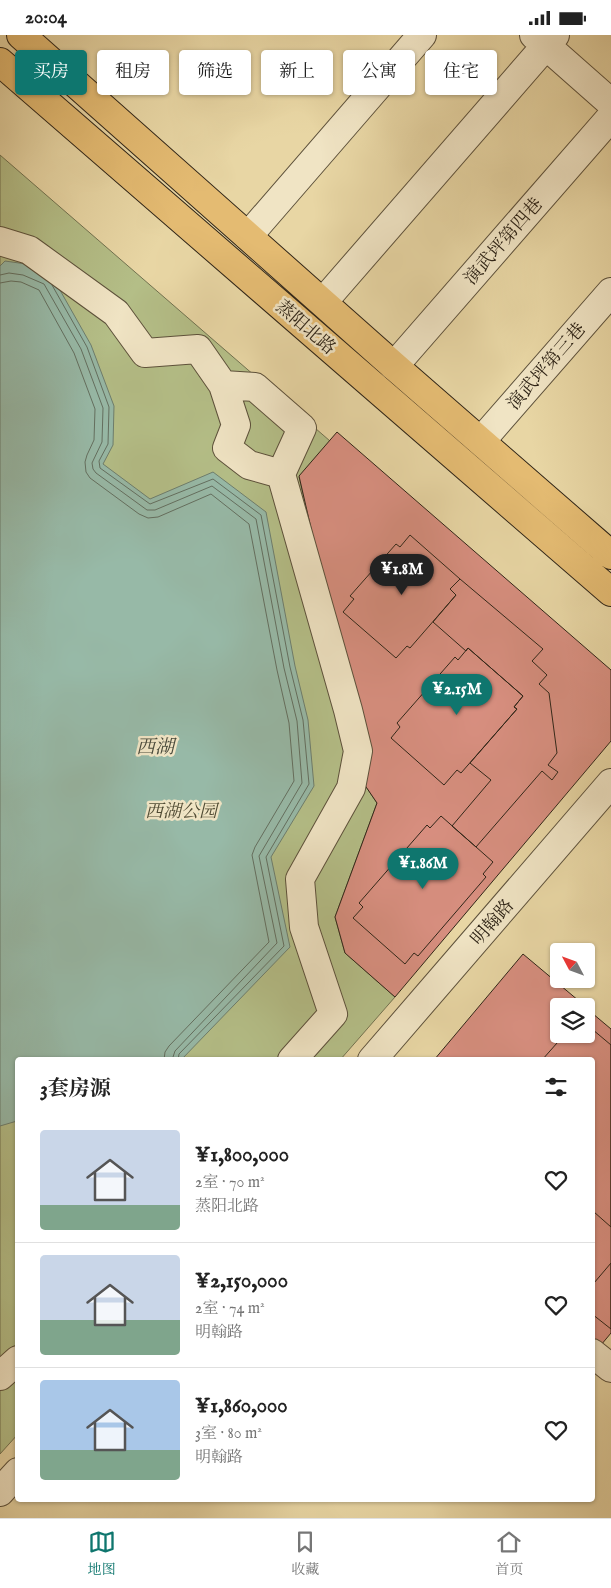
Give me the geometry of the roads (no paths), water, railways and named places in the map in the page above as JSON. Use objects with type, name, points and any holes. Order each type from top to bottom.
[{"type":"main road","name":"蒸阳北路","points":[[21,35],[394,366],[611,555]]},
{"type":"main road","name":"蒸阳北路","points":[[0,62],[611,592]]},
{"type":"street","points":[[248,236],[422,35]]},
{"type":"street","points":[[323,302],[545,38],[611,103]]},
{"type":"street","name":"演武坪第四巷","points":[[394,366],[611,117]]},
{"type":"street","points":[[0,241],[29,250],[116,313],[145,353],[198,349],[223,385],[236,425],[227,448],[249,465],[281,474]]},
{"type":"street","name":"演武坪第三巷","points":[[481,441],[611,292]]},
{"type":"street","points":[[223,385],[255,387],[302,427],[281,474],[358,751],[351,788],[300,879],[304,927],[333,1014],[295,1057]]},
{"type":"street","name":"明翰路","points":[[375,1057],[611,783]]},
{"type":"street","name":"明翰路","points":[[392,1057],[611,803]]},
{"type":"street","points":[[595,1355],[611,1368]]},
{"type":"street","points":[[0,1376],[15,1363]]},
{"type":"street","points":[[0,1492],[15,1475]]},
{"type":"street","points":[[0,1509],[15,1492]]},
{"type":"water","name":"西湖","points":[[5,261],[26,264],[52,276],[91,345],[114,406],[113,445],[103,464],[150,499],[213,472],[266,512],[295,666],[308,720],[314,786],[271,857],[290,947],[184,1057],[15,1057],[15,1122],[0,1126],[0,266]]},
{"type":"park label","name":"西湖公园","points":[[181,811]]}]
